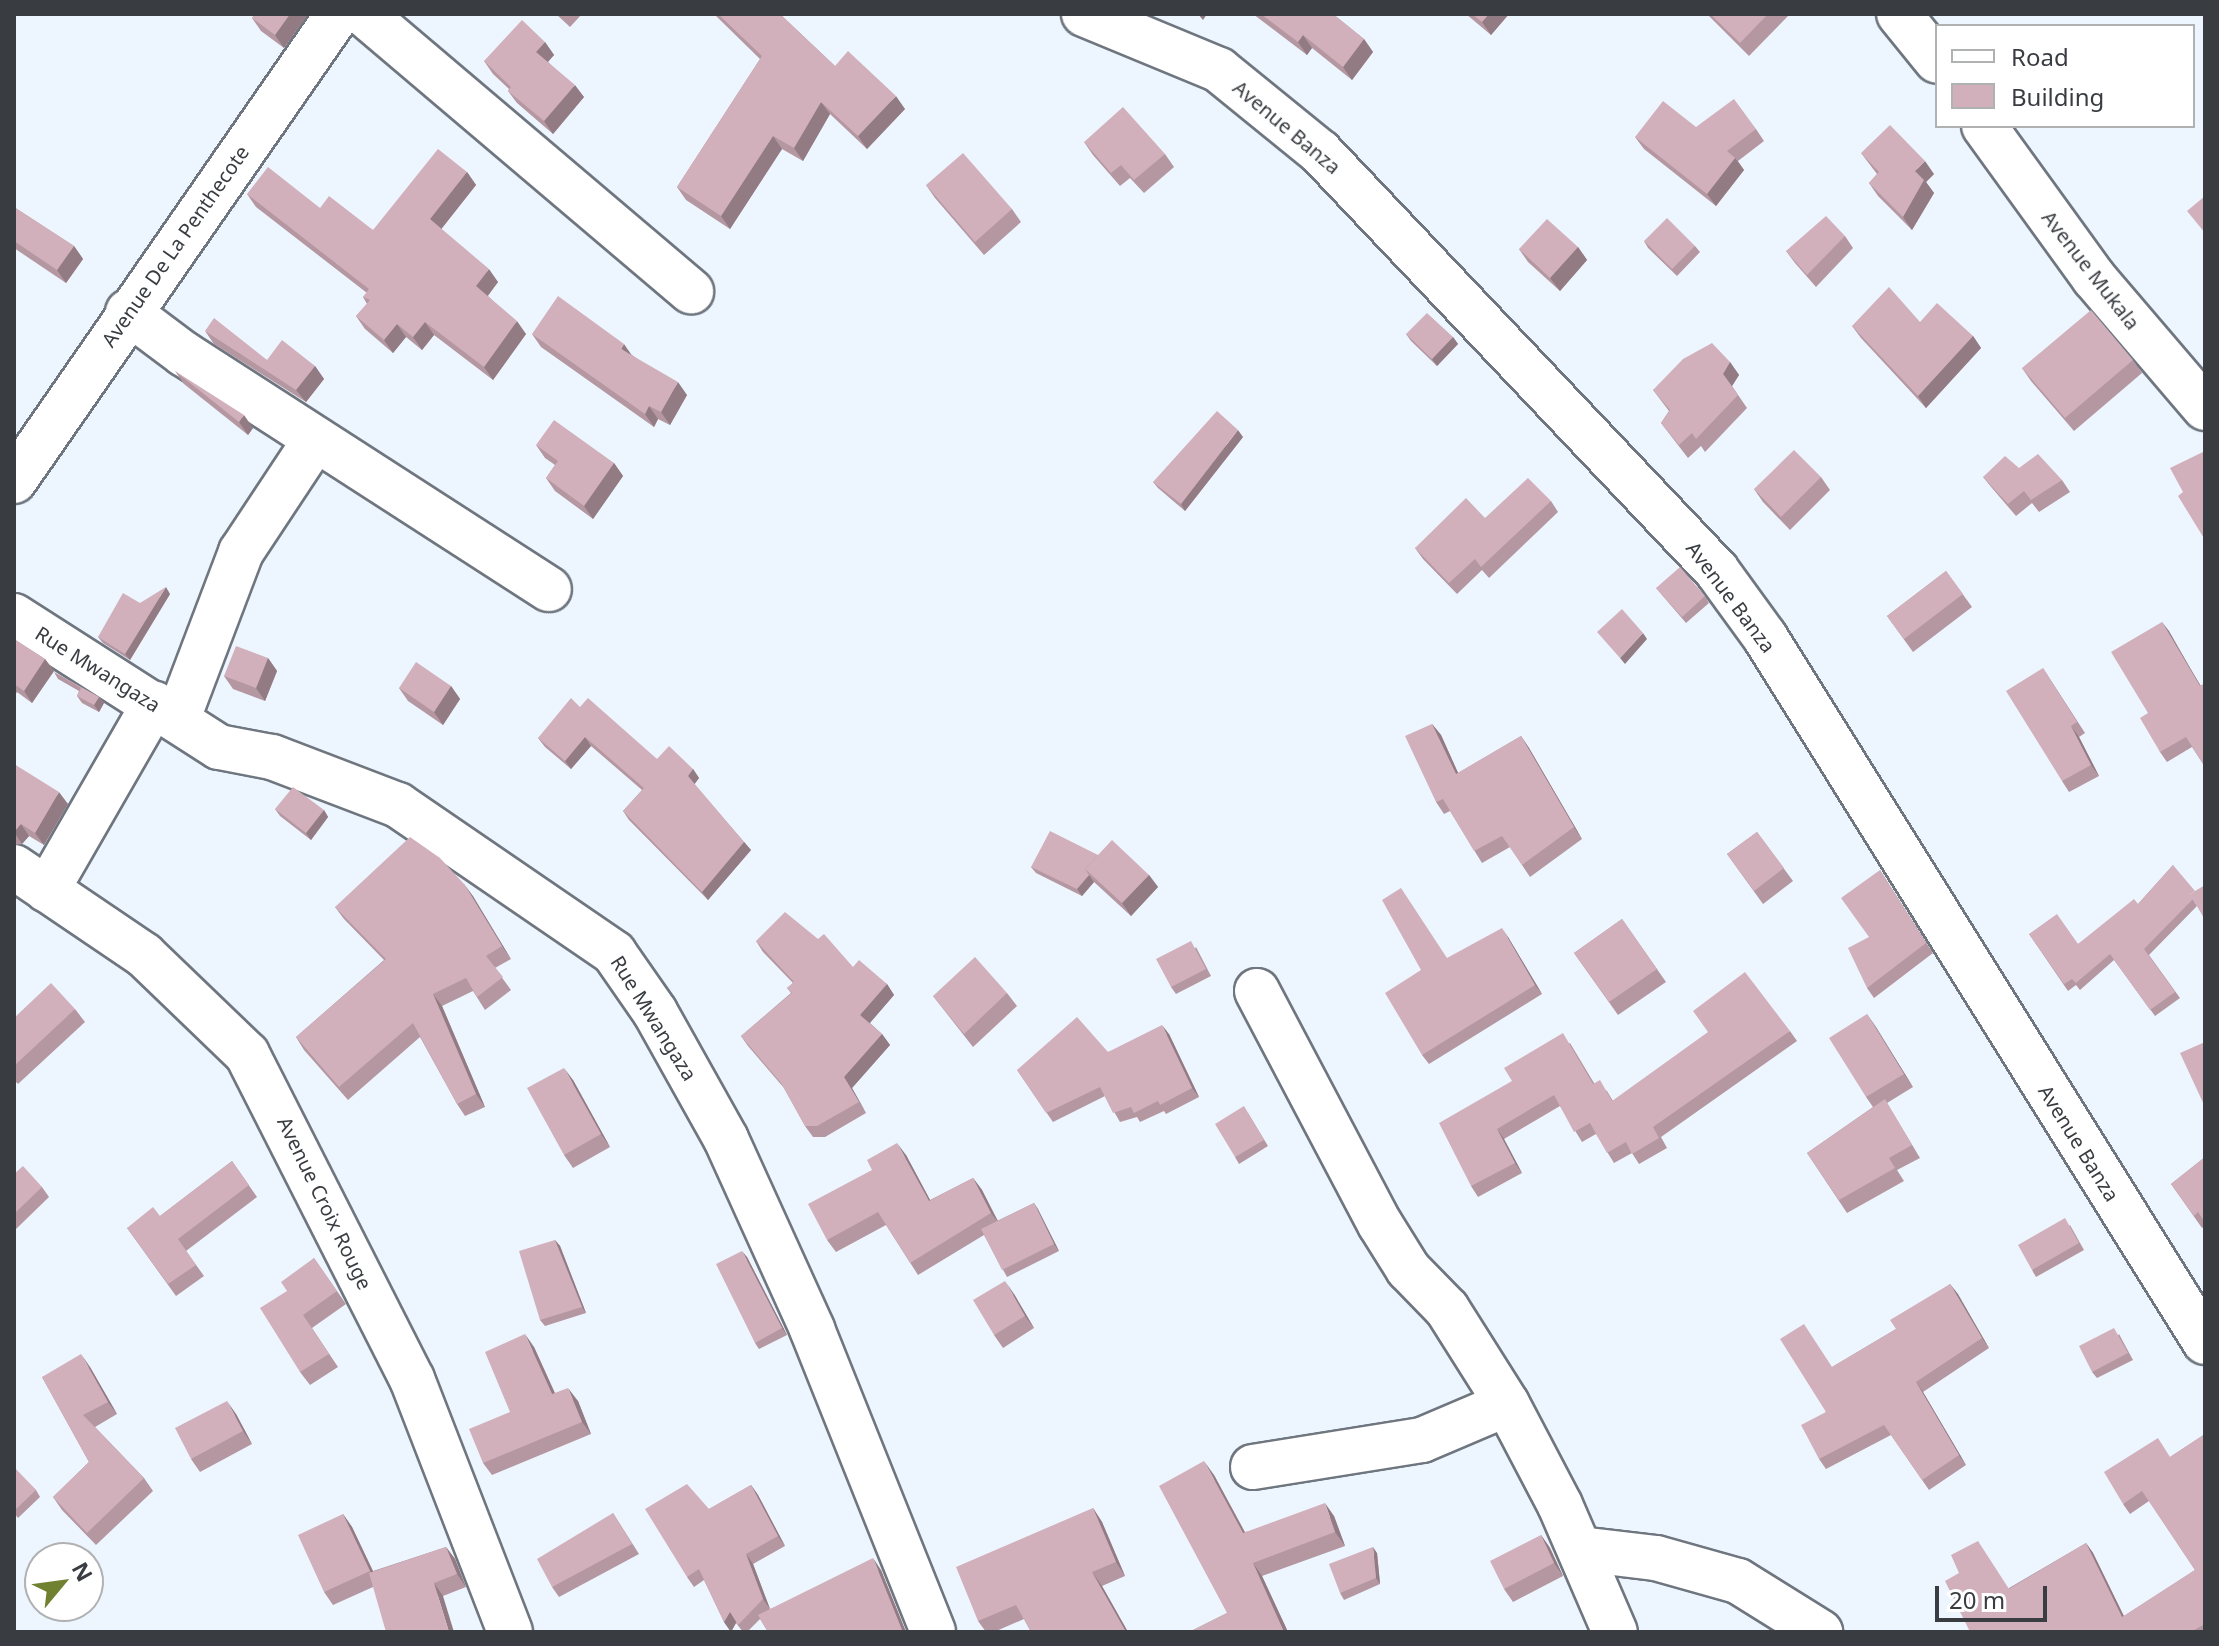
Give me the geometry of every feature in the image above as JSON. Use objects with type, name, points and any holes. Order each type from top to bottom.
[{"type":"street","name":"Avenue De La Penthecote","points":[[14,481],[128,312],[338,14]]},
{"type":"street","points":[[364,14],[691,291]]},
{"type":"street","name":"Avenue Banza","points":[[1084,14],[1219,70],[1320,152],[1717,571],[1765,637],[2202,1330]]},
{"type":"street","points":[[1899,14],[1935,59]]},
{"type":"street","name":"Avenue Mukala","points":[[1985,128],[2094,278],[2205,408]]},
{"type":"street","points":[[128,312],[315,440],[549,589]]},
{"type":"street","points":[[31,878],[166,711],[241,552],[315,440]]},
{"type":"street","name":"Rue Mwangaza","points":[[14,616],[219,747],[272,757],[398,805],[614,953],[655,1012],[726,1139],[812,1329],[933,1632]]},
{"type":"street","name":"Avenue Croix Rouge","points":[[31,878],[144,955],[247,1054],[412,1379],[510,1632]]},
{"type":"street","points":[[1257,991],[1380,1224],[1408,1269],[1447,1309],[1507,1404],[1580,1549],[1615,1632]]},
{"type":"street","points":[[1253,1467],[1422,1440],[1507,1404]]},
{"type":"street","points":[[1580,1549],[1656,1558],[1738,1581],[1820,1632]]},
{"type":"building","points":[[254,14],[290,14],[275,35],[252,18]]},
{"type":"building","points":[[718,14],[780,14],[835,66],[848,51],[896,96],[858,136],[821,102],[794,148],[773,136],[721,216],[677,187],[762,56]]},
{"type":"building","points":[[1261,14],[1333,14],[1364,39],[1343,67],[1303,35],[1298,42]]},
{"type":"building","points":[[1472,14],[1489,14],[1482,22]]},
{"type":"building","points":[[1710,14],[1768,14],[1740,43]]},
{"type":"building","points":[[522,20],[545,42],[536,52],[575,85],[544,121],[508,91],[511,87],[484,61]]},
{"type":"building","points":[[1734,99],[1756,129],[1727,151],[1735,158],[1707,194],[1635,137],[1663,101],[1696,127]]},
{"type":"building","points":[[1123,107],[1165,154],[1134,180],[1121,165],[1111,173],[1084,142]]},
{"type":"building","points":[[1890,125],[1925,161],[1915,171],[1924,180],[1903,217],[1869,183],[1879,172],[1861,153]]},
{"type":"building","points":[[438,149],[467,172],[430,219],[489,269],[476,286],[517,321],[484,367],[425,322],[413,337],[397,324],[384,340],[356,316],[370,300],[363,297],[369,289],[247,194],[268,167],[320,208],[329,196],[373,230]]},
{"type":"building","points":[[963,153],[1012,209],[975,242],[926,185]]},
{"type":"building","points":[[2205,196],[2205,233],[2187,211]]},
{"type":"building","points":[[14,207],[74,246],[57,270],[14,241]]},
{"type":"building","points":[[1826,216],[1845,236],[1807,275],[1786,251]]},
{"type":"building","points":[[1667,218],[1695,246],[1672,269],[1644,241]]},
{"type":"building","points":[[1547,219],[1578,247],[1550,278],[1519,249]]},
{"type":"building","points":[[1889,287],[1920,322],[1937,303],[1973,336],[1918,396],[1852,326]]},
{"type":"building","points":[[558,296],[624,344],[621,349],[678,382],[661,412],[649,406],[645,414],[532,334]]},
{"type":"building","points":[[2091,310],[2133,360],[2065,418],[2022,368]]},
{"type":"building","points":[[1427,313],[1453,337],[1432,359],[1406,334]]},
{"type":"building","points":[[214,318],[267,360],[282,340],[315,366],[296,390],[205,331]]},
{"type":"building","points":[[1712,343],[1730,362],[1723,374],[1738,395],[1696,439],[1692,433],[1679,445],[1661,423],[1670,410],[1653,390],[1683,359]]},
{"type":"building","points":[[175,371],[244,415],[239,422]]},
{"type":"building","points":[[1217,411],[1238,430],[1181,504],[1153,482]]},
{"type":"building","points":[[554,420],[614,463],[584,506],[546,478],[558,461],[536,445]]},
{"type":"building","points":[[1794,450],[1821,477],[1781,517],[1754,489]]},
{"type":"building","points":[[2205,451],[2205,540],[2178,496],[2183,492],[2170,468]]},
{"type":"building","points":[[2038,454],[2062,480],[2031,500],[2024,491],[2008,504],[1983,477],[2005,456],[2019,468]]},
{"type":"building","points":[[1528,478],[1551,501],[1481,567],[1475,559],[1449,583],[1415,548],[1466,498],[1485,518]]},
{"type":"building","points":[[1680,567],[1705,596],[1682,617],[1656,588]]},
{"type":"building","points":[[1946,571],[1963,594],[1904,639],[1887,616]]},
{"type":"building","points":[[166,587],[125,654],[98,637],[123,593],[140,603]]},
{"type":"building","points":[[1622,609],[1643,633],[1620,658],[1597,632]]},
{"type":"building","points":[[2162,622],[2200,686],[2205,683],[2203,764],[2186,737],[2160,752],[2140,718],[2148,713],[2111,652]]},
{"type":"building","points":[[14,639],[45,659],[24,691],[14,684]]},
{"type":"building","points":[[236,646],[268,658],[256,688],[224,676]]},
{"type":"building","points":[[416,662],[451,686],[434,712],[399,688]]},
{"type":"building","points":[[2043,668],[2077,722],[2071,726],[2091,765],[2062,781],[2006,691]]},
{"type":"building","points":[[54,672],[99,697],[94,705],[77,696],[81,688]]},
{"type":"building","points":[[571,698],[580,707],[588,698],[657,759],[669,746],[693,769],[688,776],[744,842],[702,892],[623,811],[644,788],[585,737],[565,761],[538,738]]},
{"type":"building","points":[[1432,724],[1456,774],[1521,736],[1574,827],[1522,865],[1502,836],[1474,851],[1443,799],[1436,802],[1405,736]]},
{"type":"building","points":[[14,764],[59,792],[35,833],[21,824],[14,832]]},
{"type":"building","points":[[293,787],[324,810],[306,833],[275,809]]},
{"type":"building","points":[[1050,831],[1098,855],[1085,869],[1089,875],[1077,889],[1031,867]]},
{"type":"building","points":[[1757,832],[1784,868],[1754,891],[1727,854]]},
{"type":"building","points":[[410,837],[440,858],[464,884],[502,946],[486,956],[503,977],[477,997],[466,978],[433,994],[476,1094],[457,1104],[413,1023],[339,1087],[296,1037],[386,959],[335,907]]},
{"type":"building","points":[[1112,840],[1149,875],[1122,903],[1085,869]]},
{"type":"building","points":[[2173,865],[2195,891],[2190,894],[2193,899],[2144,949],[2175,992],[2150,1010],[2110,954],[2076,983],[2072,979],[2064,984],[2029,934],[2057,914],[2078,944],[2134,899],[2138,904]]},
{"type":"building","points":[[1880,870],[1926,943],[1867,988],[1848,948],[1869,937],[1841,898]]},
{"type":"building","points":[[2205,885],[2205,920],[2190,894]]},
{"type":"building","points":[[1401,888],[1447,958],[1502,928],[1535,985],[1422,1055],[1385,993],[1421,970],[1382,900]]},
{"type":"building","points":[[785,912],[818,939],[824,934],[853,967],[859,960],[887,984],[860,1015],[882,1034],[844,1077],[859,1102],[817,1126],[805,1126],[781,1083],[741,1036],[792,993],[787,988],[794,982],[756,941]]},
{"type":"building","points":[[1622,919],[1657,969],[1609,1002],[1574,953]]},
{"type":"building","points":[[1191,941],[1206,969],[1171,987],[1156,959]]},
{"type":"building","points":[[975,957],[1007,993],[964,1034],[933,996]]},
{"type":"building","points":[[1745,972],[1790,1031],[1653,1127],[1659,1138],[1632,1154],[1626,1142],[1607,1153],[1590,1123],[1574,1132],[1554,1095],[1497,1129],[1515,1163],[1471,1186],[1439,1123],[1512,1081],[1504,1068],[1563,1033],[1593,1084],[1600,1080],[1612,1101],[1708,1032],[1693,1011]]},
{"type":"building","points":[[51,983],[75,1009],[14,1066],[14,1018]]},
{"type":"building","points":[[1867,1014],[1904,1074],[1866,1097],[1829,1038]]},
{"type":"building","points":[[1077,1017],[1108,1052],[1162,1025],[1192,1088],[1160,1105],[1158,1101],[1134,1113],[1131,1107],[1113,1113],[1100,1087],[1046,1113],[1017,1070]]},
{"type":"building","points":[[2205,1042],[2205,1107],[2180,1053]]},
{"type":"building","points":[[564,1068],[601,1134],[564,1155],[527,1088]]},
{"type":"building","points":[[1885,1099],[1912,1145],[1889,1158],[1895,1168],[1839,1200],[1807,1153]]},
{"type":"building","points":[[1244,1106],[1264,1140],[1235,1157],[1215,1124]]},
{"type":"building","points":[[897,1143],[929,1201],[973,1178],[991,1213],[910,1263],[878,1212],[827,1240],[808,1204],[872,1170],[867,1160]]},
{"type":"building","points":[[2205,1157],[2204,1221],[2198,1212],[2194,1216],[2171,1184]]},
{"type":"building","points":[[232,1161],[249,1185],[178,1239],[196,1265],[168,1284],[127,1228],[153,1207],[160,1216]]},
{"type":"building","points":[[23,1166],[42,1187],[14,1214],[14,1174]]},
{"type":"building","points":[[1034,1203],[1054,1244],[1002,1270],[981,1229]]},
{"type":"building","points":[[2065,1218],[2079,1243],[2032,1270],[2018,1245]]},
{"type":"building","points":[[555,1240],[582,1307],[540,1320],[519,1251]]},
{"type":"building","points":[[742,1251],[782,1328],[755,1343],[716,1264]]},
{"type":"building","points":[[314,1258],[337,1291],[303,1315],[329,1354],[300,1372],[260,1308],[287,1291],[281,1282]]},
{"type":"building","points":[[1005,1281],[1025,1316],[994,1335],[973,1300]]},
{"type":"building","points":[[1950,1284],[1982,1338],[1916,1382],[1959,1455],[1922,1480],[1884,1425],[1819,1459],[1801,1425],[1826,1412],[1780,1339],[1804,1324],[1832,1367],[1896,1329],[1890,1320]]},
{"type":"building","points":[[2114,1328],[2128,1353],[2092,1372],[2079,1346]]},
{"type":"building","points":[[525,1334],[552,1394],[568,1388],[582,1422],[483,1463],[469,1429],[510,1412],[485,1352]]},
{"type":"building","points":[[81,1354],[108,1402],[83,1415],[144,1478],[87,1533],[53,1497],[89,1462],[42,1377]]},
{"type":"building","points":[[227,1401],[243,1431],[191,1459],[175,1428]]},
{"type":"building","points":[[2205,1434],[2205,1627],[2203,1625],[2191,1632],[1970,1632],[1945,1581],[1959,1573],[1951,1555],[1978,1541],[2009,1589],[2086,1543],[2122,1617],[2195,1570],[2142,1491],[2123,1504],[2104,1472],[2158,1438],[2170,1457]]},
{"type":"building","points":[[1204,1461],[1243,1533],[1325,1503],[1335,1532],[1253,1563],[1284,1632],[1189,1632],[1227,1613],[1159,1486]]},
{"type":"building","points":[[14,1469],[36,1490],[14,1511]]},
{"type":"building","points":[[687,1484],[709,1509],[751,1485],[778,1536],[746,1554],[763,1599],[738,1625],[730,1612],[724,1622],[699,1569],[687,1577],[645,1509]]},
{"type":"building","points":[[1093,1508],[1116,1562],[1092,1572],[1126,1632],[1031,1632],[1016,1605],[978,1621],[956,1567]]},
{"type":"building","points":[[613,1513],[632,1544],[552,1587],[537,1559]]},
{"type":"building","points":[[343,1514],[370,1571],[324,1592],[298,1535]]},
{"type":"building","points":[[1541,1535],[1554,1563],[1504,1589],[1490,1561]]},
{"type":"building","points":[[446,1547],[457,1574],[434,1583],[449,1632],[386,1632],[369,1573]]},
{"type":"building","points":[[1373,1547],[1376,1578],[1340,1593],[1329,1564]]},
{"type":"building","points":[[873,1558],[904,1632],[768,1632],[758,1615]]}]
